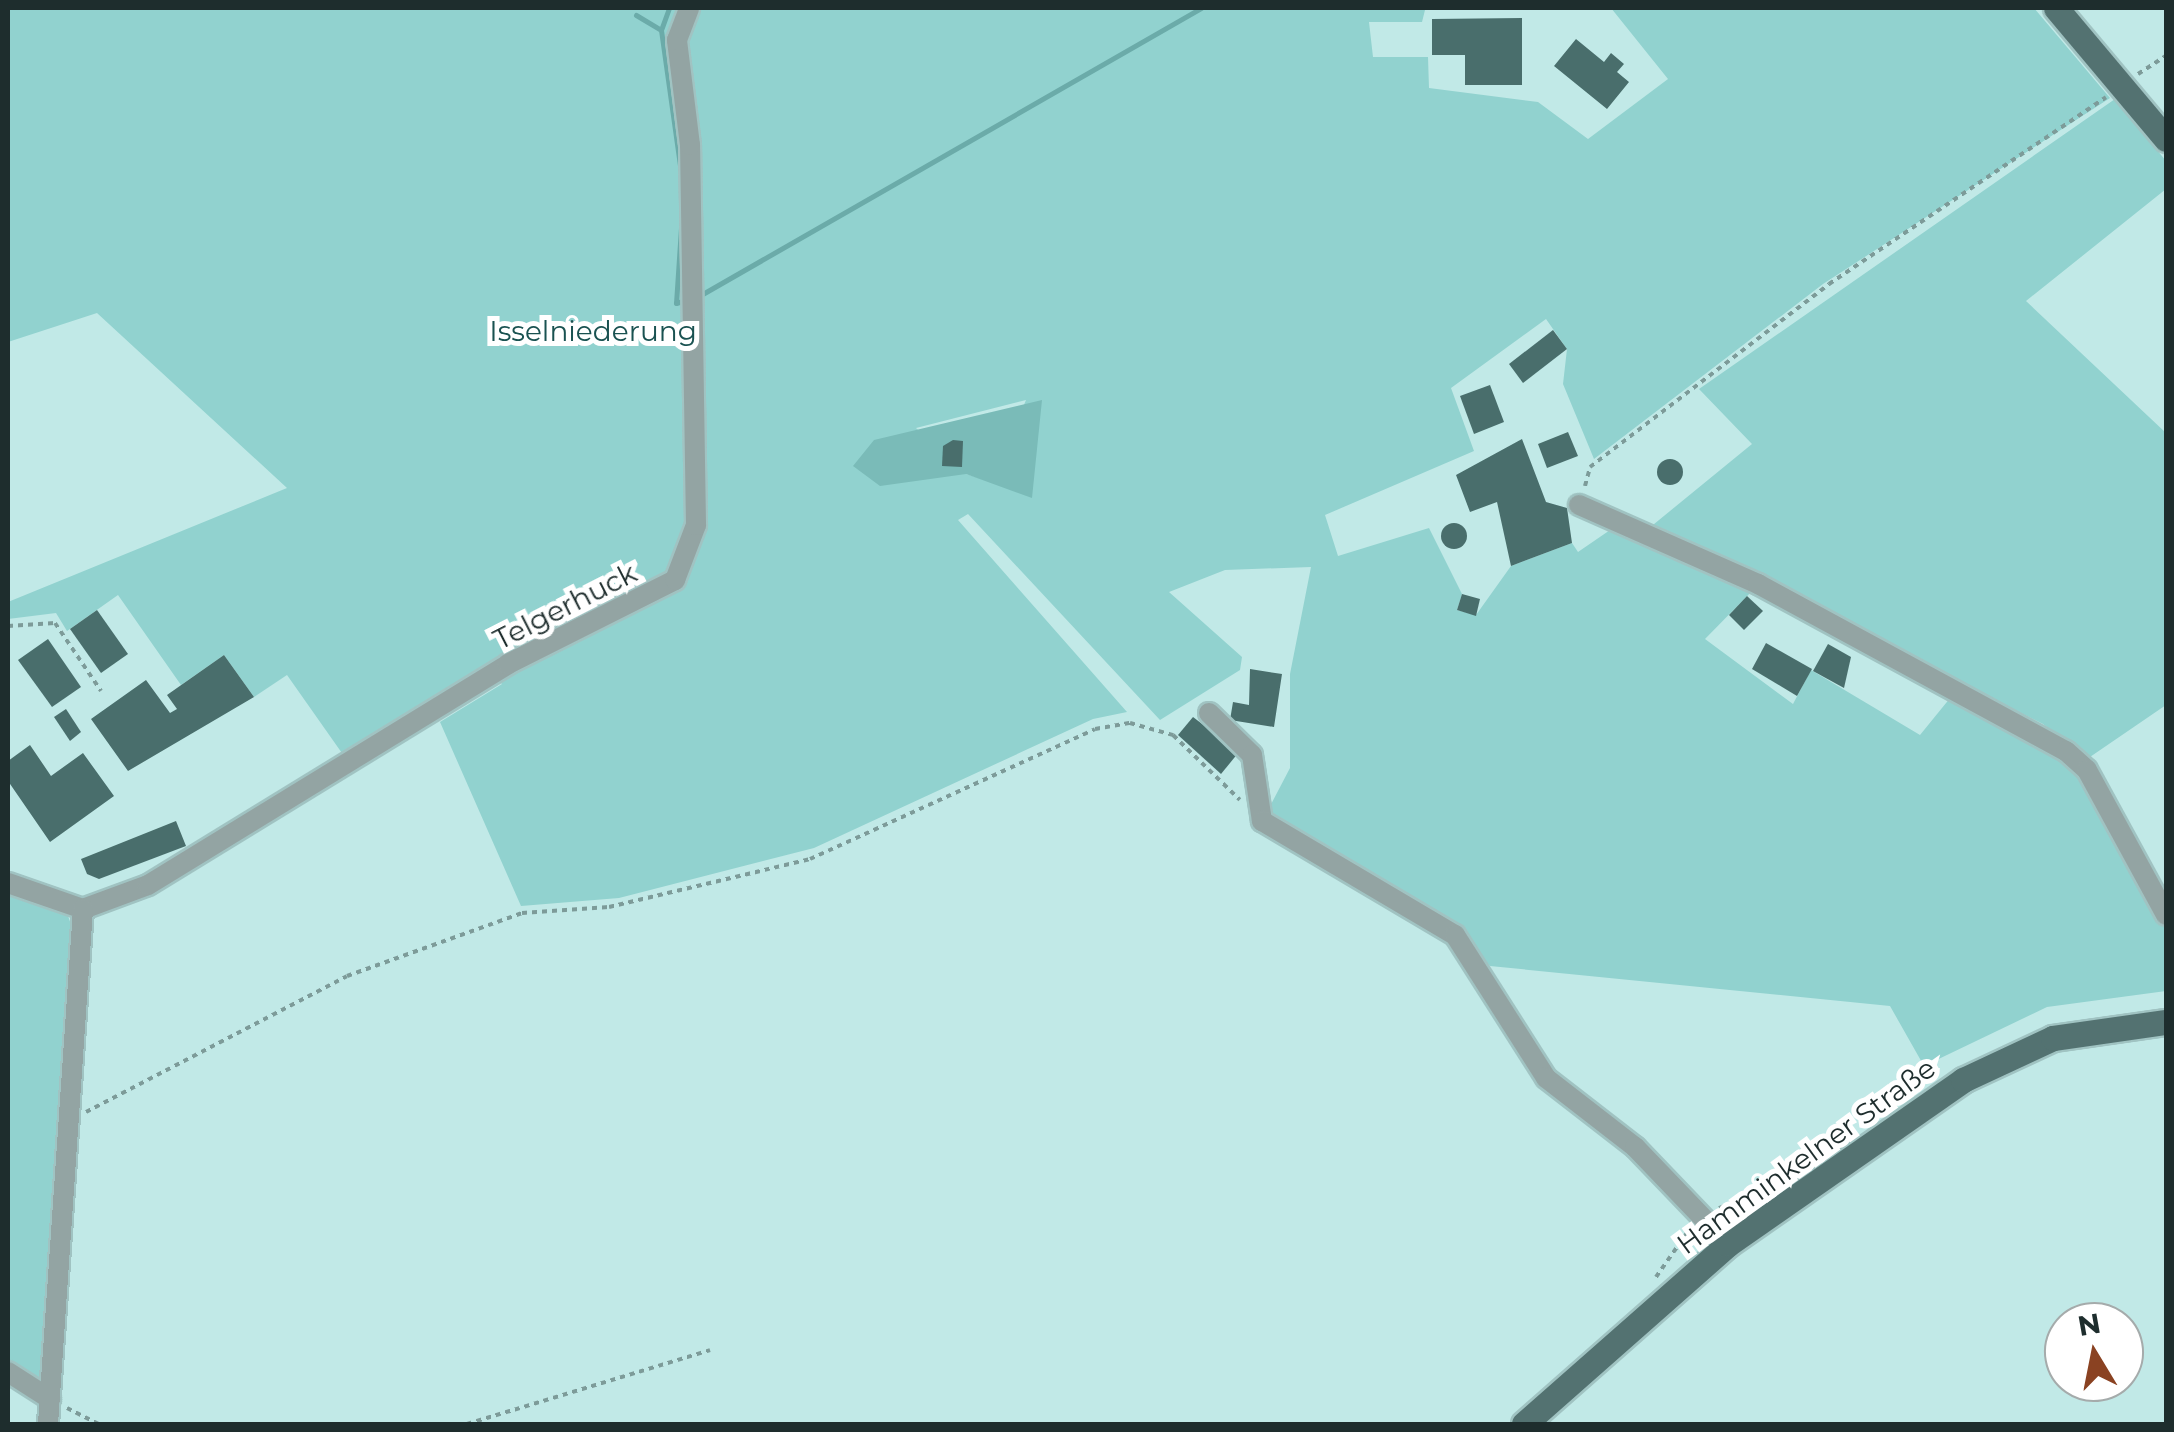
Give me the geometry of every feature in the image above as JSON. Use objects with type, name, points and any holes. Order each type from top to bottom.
[{"type":"main road","points":[[2056,8],[2166,140]]},
{"type":"main road","name":"Hamminkelner Straße","points":[[1524,1424],[1728,1244],[2016,1051],[2166,1022]]},
{"type":"street","name":"Telgerhuck","points":[[83,909],[148,884],[508,664],[675,580],[696,525],[690,145],[677,40],[689,8]]},
{"type":"street","points":[[1579,505],[1758,584],[2066,751],[2087,770],[2166,915]]},
{"type":"street","points":[[1209,713],[1252,755],[1262,822],[1455,935],[1546,1078],[1634,1147],[1728,1244]]},
{"type":"street","points":[[8,883],[83,909],[48,1424]]},
{"type":"street","points":[[8,1372],[50,1398]]},
{"type":"path","points":[[1579,505],[1590,467],[1829,284],[2166,56]]},
{"type":"path","points":[[8,626],[55,623],[100,691]]},
{"type":"path","points":[[68,1121],[347,976],[522,912],[609,908],[810,859],[1095,729],[1130,723],[1172,736],[1262,822]]},
{"type":"path","points":[[467,1424],[710,1350]]},
{"type":"path","points":[[50,1398],[98,1424]]},
{"type":"green space","name":"Isselniederung","points":[[8,8],[1564,8],[1425,10],[1422,22],[1369,22],[1373,57],[1428,57],[1429,88],[1538,102],[1588,139],[1668,79],[1611,8],[2034,8],[2110,98],[1823,284],[1594,459],[1563,384],[1567,349],[1546,319],[1451,388],[1474,451],[1325,515],[1338,556],[1429,528],[1462,594],[1457,610],[1476,615],[1511,566],[1572,543],[1578,552],[1613,528],[1756,587],[1705,639],[1793,704],[1811,670],[1920,735],[1955,692],[2080,770],[2166,929],[2166,991],[2047,1007],[1924,1066],[1890,1006],[1490,966],[1421,907],[1266,814],[1290,768],[1290,674],[1311,567],[1225,570],[1169,592],[1242,657],[1240,670],[1160,720],[968,514],[958,520],[1127,712],[1093,719],[814,848],[619,898],[521,906],[440,722],[502,684],[484,667],[344,756],[287,675],[254,697],[224,655],[181,685],[118,595],[67,631],[56,613],[8,619],[8,602],[287,488],[97,313],[8,342]],"holes":[[[1026,400],[992,482],[966,474],[916,428]]]},
{"type":"green space","points":[[2115,99],[2166,161],[2166,189],[2026,301],[2166,433],[2166,705],[2087,759],[2043,724],[1648,529],[1752,444],[1699,389]]},
{"type":"green space","points":[[8,893],[67,913],[74,933],[41,1382],[8,1362]]},
{"type":"shaded area","points":[[1042,400],[1032,498],[966,474],[880,486],[853,466],[874,440]]},
{"type":"building","points":[[1522,18],[1522,85],[1465,85],[1465,55],[1432,55],[1432,19]]},
{"type":"building","points":[[1576,39],[1604,62],[1611,53],[1624,64],[1617,72],[1629,82],[1607,109],[1554,66]]},
{"type":"building","points":[[1553,330],[1567,349],[1523,383],[1509,364]]},
{"type":"building","points":[[1490,385],[1504,422],[1474,434],[1460,396]]},
{"type":"building","points":[[1568,432],[1578,456],[1547,468],[1538,444]]},
{"type":"building","points":[[1522,439],[1546,502],[1567,508],[1572,543],[1511,566],[1497,502],[1470,512],[1456,475]]},
{"type":"building","points":[[953,440],[963,441],[962,467],[942,466],[943,446]]},
{"type":"building","points":[[1670,459],[1679,463],[1683,472],[1679,481],[1670,485],[1661,481],[1657,472],[1661,463]]},
{"type":"building","points":[[1454,523],[1463,527],[1467,536],[1463,545],[1454,549],[1445,545],[1441,536],[1445,527]]},
{"type":"building","points":[[1462,594],[1480,599],[1476,616],[1457,610]]},
{"type":"building","points":[[1747,596],[1763,611],[1744,630],[1729,615]]},
{"type":"building","points":[[97,610],[128,654],[101,673],[70,629]]},
{"type":"building","points":[[48,639],[81,687],[52,707],[18,660]]},
{"type":"building","points":[[1766,643],[1812,669],[1797,696],[1752,669]]},
{"type":"building","points":[[1828,644],[1851,657],[1844,688],[1813,671]]},
{"type":"building","points":[[224,655],[254,697],[128,771],[91,719],[146,680],[170,713],[177,709],[167,695]]},
{"type":"building","points":[[1250,669],[1282,674],[1274,727],[1230,720],[1233,702],[1249,705]]},
{"type":"building","points":[[66,709],[81,732],[70,741],[54,717]]},
{"type":"building","points":[[1193,717],[1239,752],[1221,774],[1178,735]]},
{"type":"building","points":[[30,745],[51,776],[83,753],[114,796],[50,842],[8,781],[8,761]]},
{"type":"building","points":[[176,821],[186,846],[99,879],[87,874],[81,859]]},
{"type":"waterway","points":[[669,8],[661,30],[681,172]]},
{"type":"waterway","points":[[699,296],[1201,8]]},
{"type":"waterway","points":[[636,15],[661,30]]},
{"type":"waterway","points":[[682,213],[676,303],[689,299]]}]
